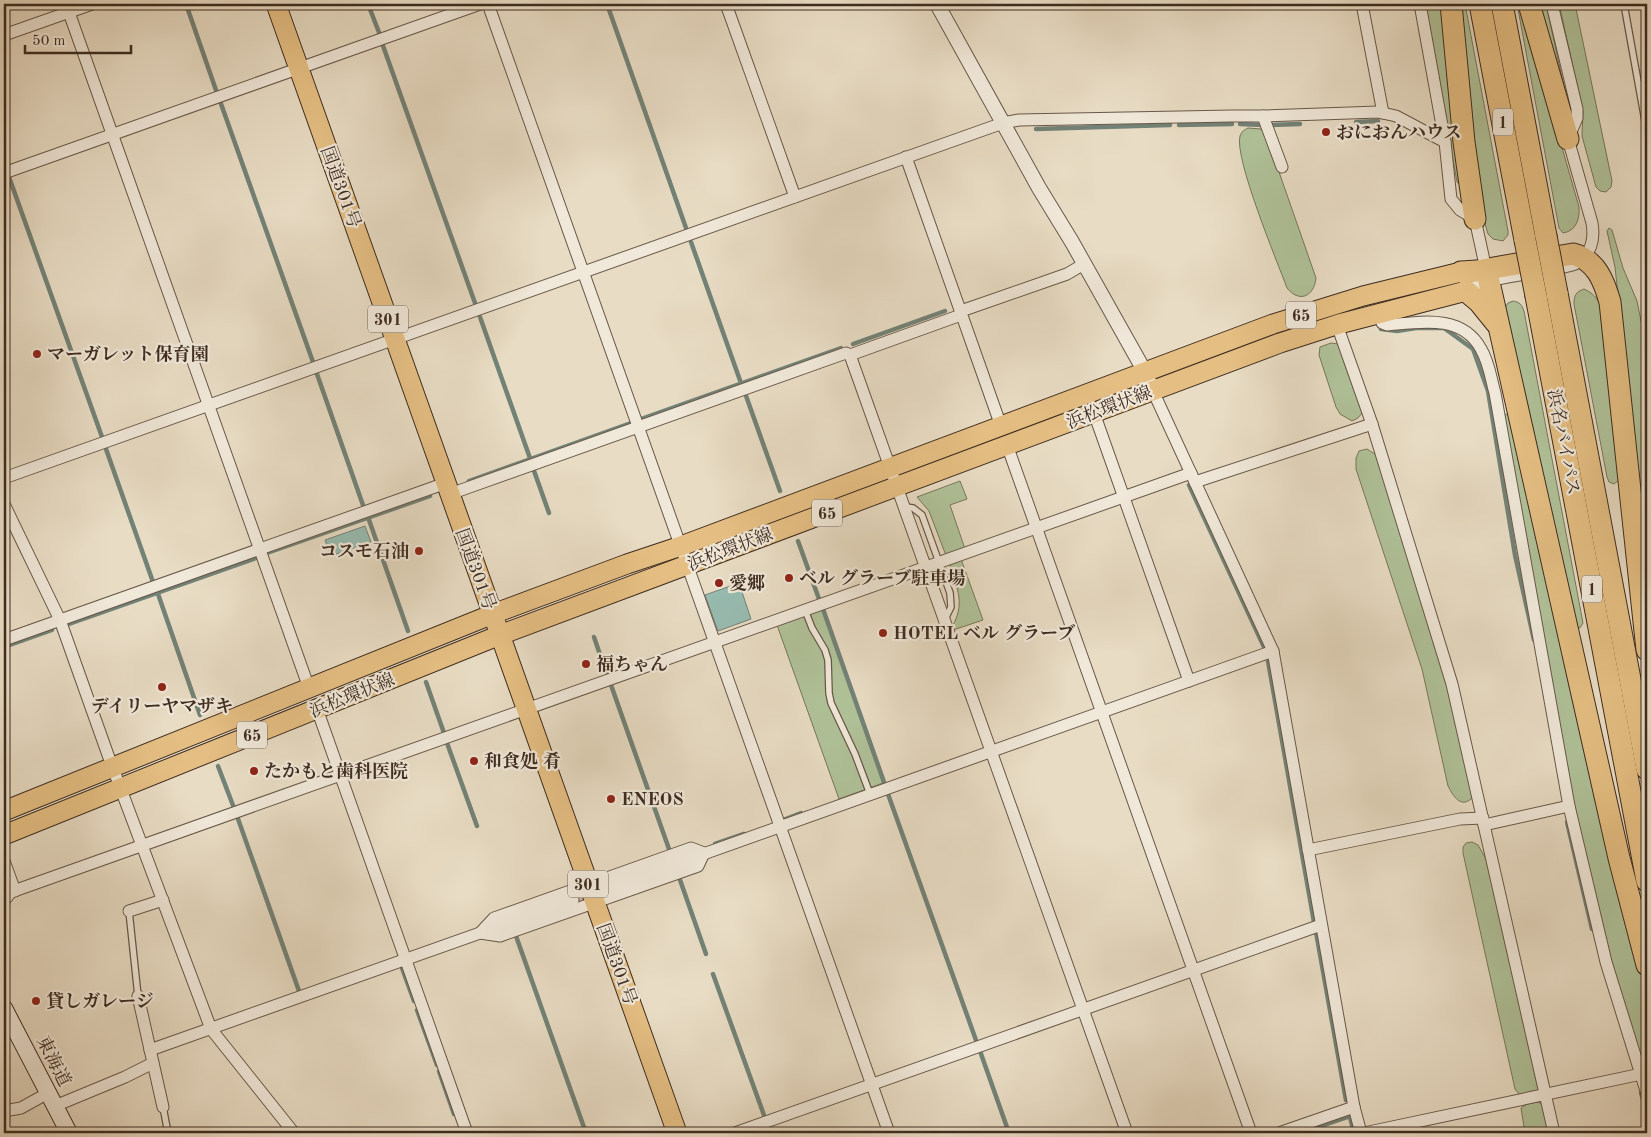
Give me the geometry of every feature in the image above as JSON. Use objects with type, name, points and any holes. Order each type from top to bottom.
[{"type":"highway","points":[[1451,4],[1464,142],[1475,219]]},
{"type":"highway","name":"浜名バイパス","points":[[1480,4],[1536,238]]},
{"type":"highway","name":"浜名バイパス","points":[[1502,4],[1536,238],[1647,881]]},
{"type":"highway","points":[[1530,4],[1568,139]]},
{"type":"highway","points":[[1500,327],[1464,282],[1573,254],[1590,261],[1602,279],[1610,302],[1647,650]]},
{"type":"highway","points":[[1488,276],[1619,858],[1647,965]]},
{"type":"highway","name":"浜名バイパス","points":[[1546,294],[1647,769]]},
{"type":"main road","name":"国道301号","points":[[276,4],[677,1133]]},
{"type":"main road","name":"浜松環状線","points":[[4,835],[500,635],[1280,343],[1378,313],[1464,282]]},
{"type":"main road","name":"浜松環状線","points":[[4,811],[492,614],[626,564],[681,546],[1303,314],[1363,296],[1464,282]]},
{"type":"main road","name":"東海道","points":[[4,1008],[69,1133]]},
{"type":"street","points":[[4,35],[67,8],[92,4]]},
{"type":"street","points":[[4,173],[480,4]]},
{"type":"street","points":[[488,4],[889,1133]]},
{"type":"street","points":[[726,4],[795,197]]},
{"type":"street","points":[[937,4],[1039,188],[1145,372],[1273,651],[1354,1107],[1362,1133],[1644,1074]]},
{"type":"street","points":[[1362,4],[1383,113]]},
{"type":"street","points":[[1420,4],[1445,142],[1452,199],[1460,210],[1475,219],[1488,276]]},
{"type":"street","points":[[1552,4],[1578,118],[1568,139],[1594,233],[1593,242],[1584,258]]},
{"type":"street","points":[[67,8],[309,688]]},
{"type":"street","points":[[4,478],[1003,123],[1019,120],[1383,113],[1396,116],[1445,142]]},
{"type":"street","points":[[1263,116],[1282,167]]},
{"type":"street","points":[[906,158],[1001,426]]},
{"type":"street","points":[[1464,282],[1482,249]]},
{"type":"street","points":[[4,640],[259,549],[638,426],[846,353],[850,355],[1067,274],[1084,264]]},
{"type":"street","points":[[1378,313],[1382,323],[1387,325],[1434,322],[1456,326],[1474,338],[1482,350],[1495,393],[1569,806],[1606,962],[1644,1074],[1647,1094]]},
{"type":"street","points":[[1337,325],[1372,424],[1452,684],[1554,1133]]},
{"type":"street","points":[[850,355],[1127,1133]]},
{"type":"street","points":[[1094,413],[1189,681]]},
{"type":"street","points":[[4,901],[11,892],[1124,497],[1372,424]]},
{"type":"street","points":[[1007,445],[1252,1133]]},
{"type":"street","points":[[4,504],[60,620],[112,767],[211,1029],[294,1133]]},
{"type":"street","points":[[611,887],[1273,651]]},
{"type":"street","points":[[317,709],[467,1133]]},
{"type":"street","points":[[1308,850],[1460,819],[1484,821],[1569,806]]},
{"type":"street","points":[[480,933],[494,918],[588,884],[691,848],[704,853]]},
{"type":"street","points":[[480,933],[500,936],[698,866],[704,853]]},
{"type":"street","points":[[4,861],[14,891]]},
{"type":"street","points":[[130,911],[163,900]]},
{"type":"street","points":[[150,1050],[573,900]]},
{"type":"street","points":[[735,1133],[1322,925]]},
{"type":"street","points":[[138,996],[163,1107]]},
{"type":"street","points":[[4,1112],[51,1100],[125,1077],[152,1063]]},
{"type":"street","points":[[1279,1133],[1354,1107]]},
{"type":"lane","points":[[1624,4],[1647,132]]},
{"type":"lane","points":[[905,507],[913,508],[922,515],[939,562],[951,600],[949,613],[945,619]]},
{"type":"lane","points":[[805,610],[826,655],[831,704],[855,754],[870,794]]},
{"type":"lane","points":[[130,911],[138,996]]},
{"type":"lane","points":[[163,1107],[168,1133]]},
{"type":"green space","points":[[1425,4],[1443,4],[1459,184],[1457,182]]},
{"type":"green space","points":[[1460,4],[1465,4],[1508,231],[1508,235],[1503,241],[1493,239],[1488,234],[1483,217],[1477,179]]},
{"type":"green space","points":[[1517,4],[1521,4],[1579,207],[1579,216],[1576,224],[1571,230],[1563,233],[1559,228]]},
{"type":"green space","points":[[1538,4],[1546,4],[1566,96]]},
{"type":"green space","points":[[1559,4],[1575,4],[1612,181],[1611,187],[1606,192],[1600,191],[1596,187],[1582,136],[1583,111]]},
{"type":"green space","points":[[1248,128],[1261,129],[1266,136],[1316,278],[1312,290],[1305,296],[1296,295],[1287,288],[1250,187],[1240,148],[1240,136]]},
{"type":"green space","points":[[1609,228],[1612,230],[1623,268],[1637,301],[1647,351],[1647,571],[1615,267],[1607,231]]},
{"type":"green space","points":[[1584,289],[1594,296],[1601,306],[1619,480],[1614,484],[1609,482],[1607,477],[1574,304],[1576,294]]},
{"type":"green space","points":[[1513,301],[1520,304],[1524,311],[1583,623],[1580,628],[1577,628],[1505,308],[1508,303]]},
{"type":"green space","points":[[1331,343],[1338,344],[1361,407],[1362,413],[1352,421],[1340,414],[1336,407],[1319,355],[1320,347]]},
{"type":"green space","points":[[1507,414],[1510,414],[1632,942],[1647,995],[1647,1062],[1640,1055],[1611,960],[1574,805],[1504,418]]},
{"type":"green space","points":[[1367,449],[1375,454],[1380,463],[1448,685],[1473,793],[1472,798],[1468,801],[1461,802],[1458,800],[1448,786],[1422,669],[1356,469],[1356,458],[1359,451]]},
{"type":"green space","points":[[960,481],[967,499],[950,505],[965,549],[949,555],[945,553],[929,511],[917,497]]},
{"type":"green space","points":[[961,559],[983,620],[953,630],[952,627],[958,611],[959,597],[950,567],[951,562]]},
{"type":"green space","points":[[822,609],[883,783],[839,799],[777,625]]},
{"type":"green space","points":[[1472,842],[1478,845],[1486,859],[1539,1089],[1536,1092],[1520,1095],[1515,1089],[1463,853],[1463,847],[1466,843]]},
{"type":"green space","points":[[1538,1102],[1542,1104],[1550,1133],[1525,1133],[1521,1108],[1527,1104]]},
{"type":"water","points":[[365,526],[371,542],[331,556],[325,540]]},
{"type":"water","points":[[739,583],[751,619],[718,631],[705,595]]},
{"type":"waterway","points":[[186,4],[217,93]]},
{"type":"waterway","points":[[368,4],[380,35]]},
{"type":"waterway","points":[[607,4],[686,228]]},
{"type":"waterway","points":[[382,43],[475,303]]},
{"type":"waterway","points":[[220,101],[313,362]]},
{"type":"waterway","points":[[1356,122],[1378,121]]},
{"type":"waterway","points":[[1179,125],[1232,124]]},
{"type":"waterway","points":[[1240,124],[1262,125]]},
{"type":"waterway","points":[[1269,125],[1300,124]]},
{"type":"waterway","points":[[1036,129],[1170,125]]},
{"type":"waterway","points":[[4,161],[6,167]]},
{"type":"waterway","points":[[9,177],[102,437]]},
{"type":"waterway","points":[[691,242],[742,386]]},
{"type":"waterway","points":[[853,344],[945,311]]},
{"type":"waterway","points":[[480,317],[531,461]]},
{"type":"waterway","points":[[1381,329],[1397,331],[1416,328],[1444,328],[1473,349],[1488,391],[1515,555],[1534,640]]},
{"type":"waterway","points":[[641,419],[841,348]]},
{"type":"waterway","points":[[317,374],[364,508]]},
{"type":"waterway","points":[[745,393],[780,491]]},
{"type":"waterway","points":[[469,481],[631,423]]},
{"type":"waterway","points":[[106,449],[153,582]]},
{"type":"waterway","points":[[533,468],[549,513]]},
{"type":"waterway","points":[[1189,485],[1264,647]]},
{"type":"waterway","points":[[267,553],[430,496]]},
{"type":"waterway","points":[[368,517],[408,631]]},
{"type":"waterway","points":[[798,541],[819,599]]},
{"type":"waterway","points":[[69,624],[256,558]]},
{"type":"waterway","points":[[157,591],[200,715]]},
{"type":"waterway","points":[[823,609],[885,785]]},
{"type":"waterway","points":[[4,647],[52,630]]},
{"type":"waterway","points":[[594,637],[607,675]]},
{"type":"waterway","points":[[1268,661],[1314,922]]},
{"type":"waterway","points":[[426,682],[444,733]]},
{"type":"waterway","points":[[611,685],[669,849]]},
{"type":"waterway","points":[[447,743],[477,826]]},
{"type":"waterway","points":[[218,766],[234,808]]},
{"type":"waterway","points":[[888,794],[977,1043]]},
{"type":"waterway","points":[[783,820],[801,813]]},
{"type":"waterway","points":[[237,816],[299,991]]},
{"type":"waterway","points":[[1567,822],[1592,929]]},
{"type":"waterway","points":[[715,844],[744,834]]},
{"type":"waterway","points":[[679,877],[706,954]]},
{"type":"waterway","points":[[1316,932],[1346,1100]]},
{"type":"waterway","points":[[516,936],[586,1133]]},
{"type":"waterway","points":[[402,968],[414,1001]]},
{"type":"waterway","points":[[713,974],[765,1118]]},
{"type":"waterway","points":[[417,1010],[437,1065]]},
{"type":"waterway","points":[[980,1051],[1009,1133]]},
{"type":"waterway","points":[[439,1071],[454,1114]]},
{"type":"waterway","points":[[1641,1093],[1647,1111]]},
{"type":"waterway","points":[[1300,1133],[1350,1116]]},
{"type":"waterway","points":[[1350,1117],[1354,1133]]},
{"type":"waterway","points":[[768,1126],[770,1133]]},
{"type":"tunnel","points":[[573,900],[611,887]]},
{"type":"place","name":"おにおんハウス","points":[[1326,132]]},
{"type":"place","name":"マーガレット保育園","points":[[37,354]]},
{"type":"place","name":"コスモ石油","points":[[419,551]]},
{"type":"place","name":"ベル グラーブ駐車場","points":[[789,578]]},
{"type":"place","name":"愛郷","points":[[719,583]]},
{"type":"place","name":"HOTEL ベル グラーブ","points":[[883,633]]},
{"type":"place","name":"福ちゃん","points":[[586,664]]},
{"type":"place","name":"デイリーヤマザキ","points":[[162,687]]},
{"type":"place","name":"和食処 肴","points":[[474,761]]},
{"type":"place","name":"たかもと歯科医院","points":[[254,771]]},
{"type":"place","name":"ENEOS","points":[[611,799]]},
{"type":"place","name":"貸しガレージ","points":[[36,1001]]}]
